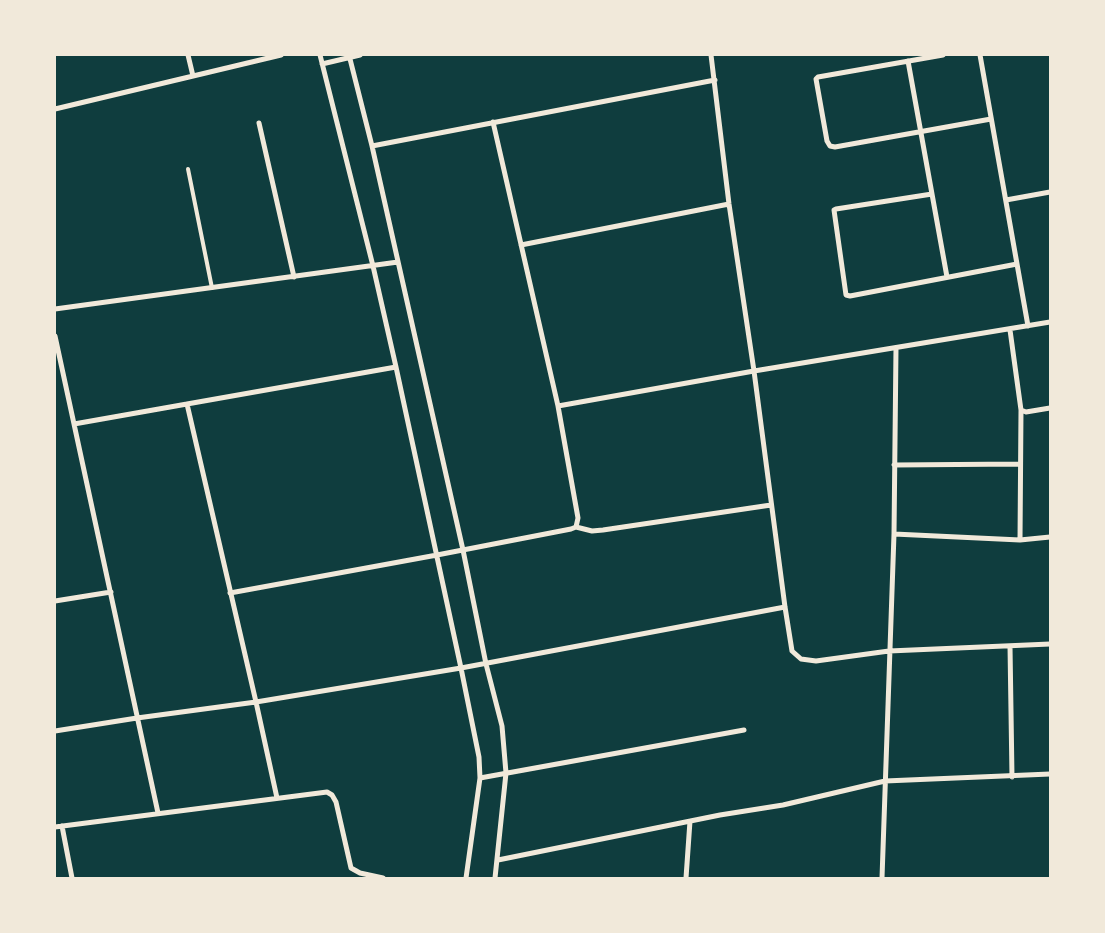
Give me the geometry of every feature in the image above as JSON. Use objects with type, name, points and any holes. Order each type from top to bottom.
[{"type":"street","points":[[188,55],[193,76]]},
{"type":"street","points":[[55,109],[281,55]]},
{"type":"street","points":[[320,55],[373,266],[396,367],[479,757],[480,778],[466,878]]},
{"type":"street","points":[[322,64],[360,55]]},
{"type":"street","points":[[711,55],[729,204],[792,651],[801,659],[816,661],[889,652],[1050,644]]},
{"type":"street","points":[[943,55],[818,77],[816,79],[830,146],[835,147],[991,118]]},
{"type":"street","points":[[980,55],[1028,326]]},
{"type":"street","points":[[350,56],[463,550],[486,664],[502,726],[506,773],[495,878]]},
{"type":"street","points":[[908,61],[947,277]]},
{"type":"street","points":[[372,146],[715,80]]},
{"type":"street","points":[[493,122],[558,406],[578,518],[576,527]]},
{"type":"street","points":[[258,123],[294,277]]},
{"type":"street","points":[[1006,200],[1050,192]]},
{"type":"street","points":[[932,194],[834,210],[846,295],[850,296],[1017,264]]},
{"type":"street","points":[[521,245],[729,204]]},
{"type":"street","points":[[55,309],[398,262]]},
{"type":"street","points":[[558,406],[754,371],[1050,322]]},
{"type":"street","points":[[1010,330],[1021,410],[1020,540]]},
{"type":"street","points":[[55,336],[158,813]]},
{"type":"street","points":[[882,878],[894,534],[896,348]]},
{"type":"street","points":[[74,424],[396,367]]},
{"type":"street","points":[[187,404],[256,702],[276,798]]},
{"type":"street","points":[[1021,410],[1026,412],[1050,408]]},
{"type":"street","points":[[894,465],[1020,464]]},
{"type":"street","points":[[230,593],[576,527],[592,531],[602,530],[771,505]]},
{"type":"street","points":[[894,534],[1020,540],[1050,537]]},
{"type":"street","points":[[55,601],[111,592]]},
{"type":"street","points":[[55,731],[256,702],[486,664],[785,606]]},
{"type":"street","points":[[1010,646],[1012,777]]},
{"type":"street","points":[[480,778],[744,730]]},
{"type":"street","points":[[498,860],[690,821],[783,805],[885,781],[1050,774]]},
{"type":"street","points":[[55,827],[327,792],[332,795],[336,802],[349,865],[360,875],[383,878]]},
{"type":"street","points":[[686,878],[690,821]]},
{"type":"street","points":[[62,826],[72,878]]},
{"type":"lane","points":[[188,169],[212,288]]}]
